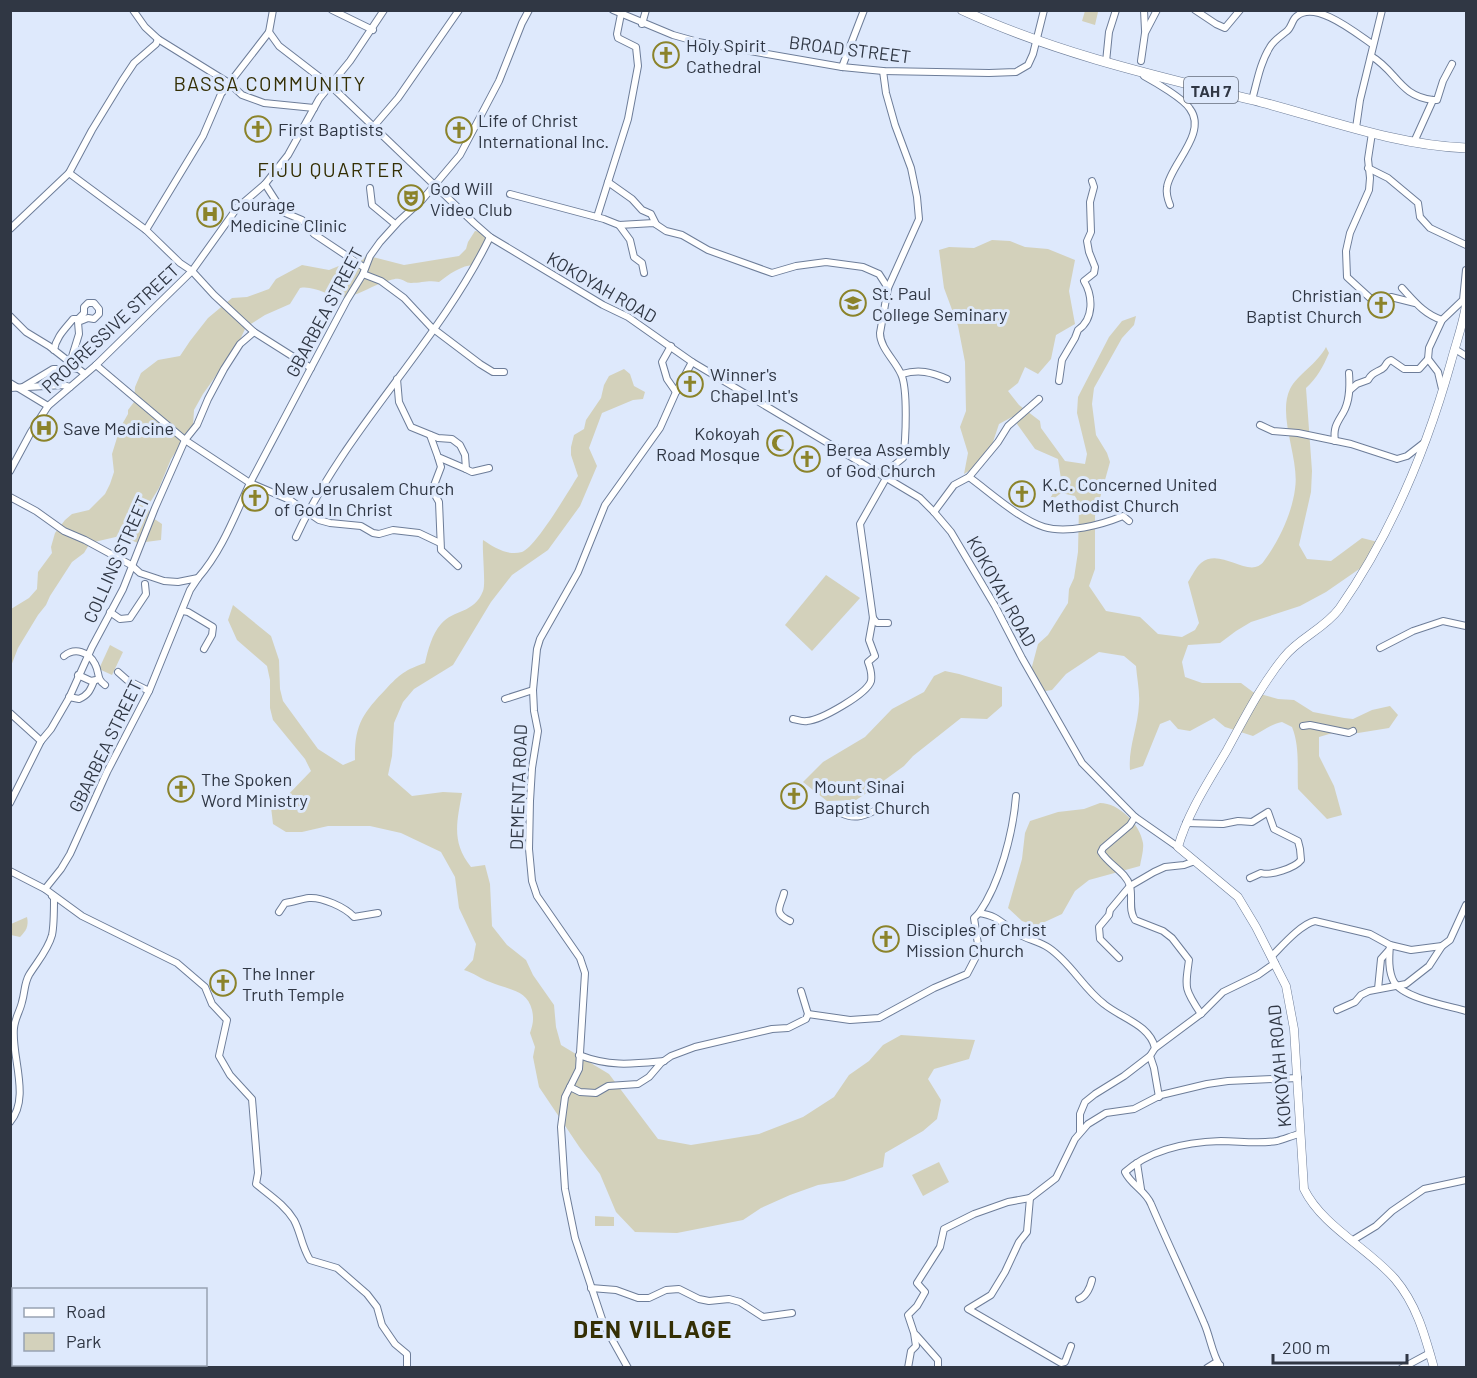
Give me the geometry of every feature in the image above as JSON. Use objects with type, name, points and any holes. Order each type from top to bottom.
[{"type":"highway","name":"TAH 7","points":[[962,10],[1004,30],[1106,62],[1372,133],[1414,142],[1467,148]]},
{"type":"main road","points":[[1178,847],[1186,823],[1246,715],[1285,655],[1338,611],[1388,526],[1425,441],[1443,392],[1467,305]]},
{"type":"main road","name":"KOKOYAH ROAD","points":[[1178,847],[1238,897],[1286,986],[1298,1077],[1299,1134],[1304,1190],[1313,1207],[1381,1265],[1408,1295],[1419,1317],[1434,1368]]},
{"type":"street","points":[[133,10],[145,27],[158,39],[229,82],[242,95],[264,103],[314,108]]},
{"type":"street","points":[[146,230],[203,136],[217,100],[269,32],[273,10]]},
{"type":"street","points":[[332,10],[373,30]]},
{"type":"street","name":"PROGRESSIVE STREET","points":[[10,471],[48,406],[70,387],[82,372],[96,365],[192,271],[237,208],[265,184],[288,155],[319,99],[332,86],[373,30],[384,10]]},
{"type":"street","points":[[374,126],[398,98],[459,10]]},
{"type":"street","name":"GBARBEA STREET","points":[[46,891],[70,854],[106,772],[149,691],[190,590],[214,558],[250,483],[370,256],[395,224],[460,155],[499,81],[529,10]]},
{"type":"street","name":"BROAD STREET","points":[[613,10],[642,24],[698,42],[842,67],[883,71],[1017,72],[1028,65],[1033,54],[1044,10]]},
{"type":"street","points":[[642,24],[646,10]]},
{"type":"street","points":[[842,67],[864,10]]},
{"type":"street","points":[[1106,62],[1109,32],[1116,10]]},
{"type":"street","points":[[1141,61],[1145,33],[1144,10]]},
{"type":"street","points":[[1145,33],[1157,10]]},
{"type":"street","points":[[1195,10],[1224,28],[1240,10]]},
{"type":"street","points":[[1356,128],[1372,44],[1382,10]]},
{"type":"street","points":[[1252,100],[1260,68],[1270,45],[1290,29],[1295,17],[1299,14],[1318,13],[1329,16],[1345,24],[1372,44]]},
{"type":"street","points":[[597,217],[628,119],[638,66],[636,47],[618,38],[621,14]]},
{"type":"street","name":"KOKOYAH ROAD","points":[[269,32],[279,46],[332,86],[490,237],[603,305],[628,316],[692,362],[920,498],[951,532],[1082,763],[1135,817],[1178,847]]},
{"type":"street","points":[[10,229],[69,173],[122,81],[134,63],[156,44],[158,39]]},
{"type":"street","points":[[1371,56],[1390,70],[1399,85],[1409,92],[1433,100]]},
{"type":"street","points":[[1414,142],[1433,100],[1437,99],[1452,64]]},
{"type":"street","points":[[1136,70],[1190,109],[1193,116],[1194,131],[1167,186],[1170,205]]},
{"type":"street","points":[[793,719],[806,721],[835,711],[865,690],[871,680],[871,668],[868,662],[875,656],[869,640],[873,618],[860,525],[893,466],[903,458],[905,390],[902,374],[880,340],[888,288],[919,219],[911,168],[886,93],[883,71]]},
{"type":"street","points":[[1372,133],[1368,168],[1369,190],[1350,233],[1346,251],[1347,278],[1370,298],[1385,300],[1390,297],[1415,303]]},
{"type":"street","points":[[1368,168],[1388,178],[1418,203],[1420,217],[1430,228],[1467,245]]},
{"type":"street","points":[[69,173],[146,230],[254,332],[311,368]]},
{"type":"street","points":[[1059,381],[1062,360],[1089,315],[1091,296],[1084,281],[1094,273],[1095,267],[1087,241],[1091,232],[1090,202],[1094,187],[1092,181]]},
{"type":"street","points":[[608,182],[632,199],[642,210],[651,214],[656,224]]},
{"type":"street","points":[[265,184],[283,212],[295,216],[314,234],[404,298],[434,329],[480,364],[493,372],[504,372]]},
{"type":"street","points":[[370,188],[372,206],[395,224]]},
{"type":"street","points":[[510,194],[619,225],[631,226],[641,222],[656,224],[708,250],[764,271],[778,272],[811,263],[840,263],[870,269],[879,274],[888,288]]},
{"type":"street","points":[[619,225],[630,240],[634,257],[642,263],[644,273]]},
{"type":"street","points":[[296,537],[308,511],[355,437],[434,329],[480,258],[490,237]]},
{"type":"street","points":[[1350,390],[1356,384],[1368,380],[1372,373],[1381,370],[1391,360],[1404,369],[1419,369],[1428,359],[1430,348],[1442,320],[1463,300],[1467,270]]},
{"type":"street","points":[[1402,288],[1428,315],[1442,320]]},
{"type":"street","points":[[54,350],[60,334],[84,313],[84,307],[88,303],[94,303],[99,309],[99,314],[94,319],[88,318],[78,322],[79,334],[70,363]]},
{"type":"street","points":[[10,316],[26,332],[82,372]]},
{"type":"street","name":"COLLINS STREET","points":[[10,803],[41,741],[51,729],[69,697],[88,654],[123,589],[185,440],[197,425],[224,369],[240,344],[254,332]]},
{"type":"street","points":[[671,346],[662,362],[667,379],[675,392]]},
{"type":"street","points":[[1455,349],[1467,356]]},
{"type":"street","points":[[1428,359],[1438,372],[1443,392]]},
{"type":"street","name":"DEMENTA ROAD","points":[[628,1368],[604,1325],[574,1238],[565,1189],[561,1126],[565,1096],[579,1069],[585,973],[580,958],[537,896],[532,881],[529,849],[530,801],[538,731],[533,690],[540,639],[578,572],[605,505],[660,429],[675,392],[692,362]]},
{"type":"street","points":[[96,365],[185,440],[250,483],[290,500],[319,520],[361,526],[379,534],[393,530],[419,533],[440,543]]},
{"type":"street","points":[[39,387],[41,378],[53,369],[82,372]]},
{"type":"street","points":[[902,374],[917,370],[947,379]]},
{"type":"street","points":[[1335,441],[1337,420],[1343,413],[1350,390],[1349,373]]},
{"type":"street","points":[[17,387],[41,378]]},
{"type":"street","points":[[397,379],[399,402],[411,427],[438,438],[452,439],[460,445],[465,454],[466,468]]},
{"type":"street","points":[[10,383],[48,406]]},
{"type":"street","points":[[17,387],[63,385],[70,387]]},
{"type":"street","points":[[934,512],[954,485],[969,477],[999,442],[1008,426],[1039,399]]},
{"type":"street","points":[[1260,425],[1274,431],[1298,433],[1335,441],[1397,459],[1407,456],[1425,441]]},
{"type":"street","points":[[430,435],[441,467],[433,488],[439,502],[442,525],[441,550],[458,566]]},
{"type":"street","points":[[438,456],[472,472],[489,468]]},
{"type":"street","points":[[969,477],[1012,508],[1044,527],[1063,529],[1091,525],[1123,516],[1129,521]]},
{"type":"street","points":[[10,497],[36,511],[69,534],[85,540],[140,573],[178,582],[198,578]]},
{"type":"street","points":[[110,612],[120,618],[130,618],[146,594],[145,584]]},
{"type":"street","points":[[183,611],[213,627],[212,635],[204,650]]},
{"type":"street","points":[[873,618],[877,623],[888,623]]},
{"type":"street","points":[[1380,648],[1413,630],[1443,621],[1467,626]]},
{"type":"street","points":[[64,656],[70,651],[75,651],[88,654],[95,663],[96,680],[88,694],[78,699],[69,697]]},
{"type":"street","points":[[118,672],[127,680],[149,691]]},
{"type":"street","points":[[78,675],[82,678],[96,680],[105,686]]},
{"type":"street","points":[[505,699],[533,690]]},
{"type":"street","points":[[10,713],[41,741]]},
{"type":"street","points":[[1303,726],[1310,725],[1350,733],[1353,731]]},
{"type":"street","points":[[808,1014],[850,1020],[879,1018],[967,974],[979,951],[974,918],[988,901],[1002,864],[1015,812],[1016,796]]},
{"type":"street","points":[[842,813],[850,817],[862,817],[874,811]]},
{"type":"street","points":[[1186,823],[1252,822],[1268,812],[1274,829],[1298,841],[1301,860],[1295,867],[1267,875],[1261,873],[1250,878]]},
{"type":"street","points":[[1135,817],[1130,825],[1101,852],[1114,867],[1125,875],[1130,886],[1131,908],[1135,920],[1163,931],[1172,938],[1189,960],[1184,981],[1189,997],[1201,1014]]},
{"type":"street","points":[[1119,958],[1100,939],[1099,927],[1109,915],[1110,910],[1130,886],[1165,867],[1184,866],[1196,861]]},
{"type":"street","points":[[10,871],[46,891],[89,920],[170,958],[205,987],[212,1004],[227,1020],[219,1056],[230,1075],[252,1099],[258,1173],[256,1184],[285,1209],[294,1221],[303,1248],[310,1260],[337,1268],[367,1294],[377,1307],[382,1325],[395,1344],[407,1354],[407,1368]]},
{"type":"street","points":[[10,1122],[18,1109],[19,1091],[15,1021],[22,1002],[25,982],[44,953],[52,934],[54,898],[46,891]]},
{"type":"street","points":[[784,893],[778,906],[785,918],[790,921]]},
{"type":"street","points":[[279,912],[285,903],[311,898],[327,902],[349,912],[354,917],[378,913]]},
{"type":"street","points":[[1337,1010],[1356,1002],[1361,995],[1406,984],[1425,970],[1442,946],[1450,940],[1467,905]]},
{"type":"street","points":[[979,913],[993,915],[1016,933],[1047,946],[1071,966],[1103,1003],[1143,1028],[1153,1039],[1155,1048]]},
{"type":"street","points":[[1079,1134],[1080,1114],[1085,1102],[1150,1056],[1155,1048],[1201,1014],[1223,992],[1258,975],[1297,931],[1308,923],[1316,921],[1370,934],[1390,948],[1411,950],[1442,946]]},
{"type":"street","points":[[1390,948],[1388,960],[1396,985],[1412,996],[1467,1011]]},
{"type":"street","points":[[1378,989],[1381,959],[1390,948]]},
{"type":"street","points":[[570,1087],[580,1092],[596,1093],[608,1086],[638,1084],[649,1077],[664,1060],[695,1047],[772,1029],[788,1028],[806,1019],[808,1014],[801,991]]},
{"type":"street","points":[[579,1055],[598,1062],[620,1065],[664,1060]]},
{"type":"street","points":[[1150,1056],[1158,1097]]},
{"type":"street","points":[[908,1368],[911,1352],[916,1346],[908,1315],[926,1292],[917,1283],[940,1247],[945,1229],[974,1214],[1008,1202],[1030,1198],[1056,1178],[1079,1134],[1088,1124],[1106,1113],[1134,1109],[1173,1092],[1228,1081],[1298,1077]]},
{"type":"street","points":[[1221,1367],[1216,1359],[1211,1337],[1158,1224],[1150,1201],[1141,1189],[1129,1180],[1125,1172],[1137,1163],[1169,1148],[1222,1141],[1255,1143],[1277,1141],[1299,1134]]},
{"type":"street","points":[[1137,1163],[1141,1189]]},
{"type":"street","points":[[1353,1240],[1376,1226],[1392,1211],[1424,1189],[1467,1179]]},
{"type":"street","points":[[1030,1198],[1027,1232],[1019,1242],[1005,1272],[991,1295],[968,1309],[1061,1363],[1065,1362],[1071,1347]]},
{"type":"street","points":[[1079,1299],[1090,1287],[1092,1280]]},
{"type":"street","points":[[591,1288],[615,1290],[638,1298],[649,1298],[666,1290],[679,1289],[699,1299],[709,1301],[729,1299],[740,1302],[767,1318],[792,1313]]},
{"type":"street","points":[[914,1333],[938,1360],[938,1368]]},
{"type":"street","points":[[1402,1368],[1430,1353]]},
{"type":"street","points":[[1207,1368],[1215,1363],[1221,1367]]},
{"type":"green space","points":[[1085,11],[1098,12],[1095,25],[1082,21]]},
{"type":"green space","points":[[475,231],[482,232],[493,241],[476,265],[461,268],[439,282],[411,283],[396,279],[342,297],[300,288],[290,304],[265,315],[246,327],[237,346],[194,410],[193,427],[171,459],[159,488],[149,504],[148,509],[153,518],[162,524],[161,540],[138,543],[120,536],[90,543],[84,553],[72,562],[50,596],[18,648],[11,666],[11,609],[29,598],[37,589],[38,572],[52,553],[51,547],[55,533],[65,520],[72,514],[89,510],[105,494],[114,472],[112,454],[120,428],[134,402],[135,387],[141,373],[158,360],[180,356],[208,318],[232,298],[247,297],[269,289],[276,279],[302,265],[329,270],[369,256],[404,265],[459,256],[466,249]]},
{"type":"green space","points":[[992,240],[1010,241],[1025,247],[1048,249],[1075,260],[1069,291],[1075,324],[1056,335],[1051,359],[1038,374],[1025,367],[1018,383],[1008,391],[1019,405],[1040,421],[1041,428],[1065,461],[1085,464],[1087,454],[1077,413],[1078,397],[1109,337],[1122,321],[1136,316],[1134,325],[1122,338],[1094,388],[1092,404],[1096,435],[1110,462],[1095,516],[1095,569],[1089,586],[1106,611],[1140,617],[1158,634],[1182,637],[1195,630],[1199,623],[1188,582],[1201,563],[1217,558],[1243,566],[1258,566],[1275,545],[1288,517],[1296,477],[1287,425],[1287,400],[1293,384],[1326,347],[1329,353],[1317,376],[1306,388],[1312,471],[1311,492],[1299,545],[1307,559],[1331,561],[1362,538],[1378,542],[1365,565],[1326,592],[1300,606],[1251,622],[1220,643],[1188,645],[1182,662],[1185,677],[1202,683],[1241,683],[1253,692],[1278,699],[1294,700],[1313,712],[1353,719],[1372,710],[1390,706],[1398,715],[1389,728],[1358,733],[1336,732],[1319,737],[1319,756],[1334,786],[1342,815],[1327,819],[1298,789],[1295,735],[1292,727],[1282,722],[1253,736],[1225,727],[1214,718],[1190,731],[1178,729],[1170,720],[1160,724],[1143,766],[1130,770],[1130,754],[1139,695],[1136,666],[1124,656],[1099,652],[1066,674],[1052,690],[1040,692],[1030,674],[1038,644],[1048,635],[1068,603],[1078,552],[1079,507],[1075,496],[1061,493],[1047,504],[1061,479],[1058,459],[1035,449],[1012,417],[999,424],[987,460],[964,474],[968,453],[960,427],[966,411],[965,362],[958,326],[944,288],[939,250],[949,247],[974,248]]},
{"type":"green space","points":[[624,369],[630,374],[634,386],[645,392],[643,399],[633,400],[602,413],[589,448],[597,466],[580,506],[548,550],[512,575],[491,602],[453,665],[414,689],[403,702],[394,723],[388,775],[412,796],[443,792],[462,793],[457,823],[460,849],[471,867],[485,865],[490,884],[492,926],[507,945],[526,960],[533,975],[554,1005],[556,1027],[561,1045],[609,1074],[658,1139],[691,1145],[759,1134],[803,1117],[834,1097],[849,1075],[869,1061],[883,1045],[901,1035],[975,1040],[969,1059],[934,1069],[928,1079],[941,1100],[937,1119],[923,1131],[885,1153],[883,1167],[844,1181],[818,1185],[790,1195],[761,1208],[743,1220],[677,1233],[635,1232],[616,1212],[600,1174],[539,1087],[533,1057],[535,1047],[530,1033],[532,1010],[526,998],[516,991],[464,970],[473,960],[476,944],[459,908],[455,877],[441,852],[401,833],[370,826],[328,826],[302,832],[286,832],[273,824],[271,807],[285,798],[311,771],[305,759],[273,720],[267,666],[237,640],[228,620],[233,605],[271,636],[279,660],[280,689],[283,701],[318,749],[343,765],[355,760],[358,728],[371,705],[399,676],[425,663],[433,637],[446,619],[469,608],[479,598],[484,588],[483,540],[507,552],[522,552],[535,540],[552,517],[578,476],[571,455],[574,435],[584,429],[586,420],[601,398],[609,376]]},
{"type":"green space","points":[[826,575],[860,598],[812,651],[785,625]]},
{"type":"green space","points":[[110,645],[123,652],[112,675],[99,669]]},
{"type":"green space","points":[[945,671],[1002,687],[1002,706],[987,719],[961,718],[913,756],[904,766],[856,800],[827,801],[803,782],[823,762],[865,737],[892,709],[924,692],[934,676]]},
{"type":"green space","points":[[1100,803],[1121,811],[1138,829],[1143,846],[1140,866],[1089,880],[1075,891],[1062,914],[1036,926],[1022,921],[1008,908],[1022,859],[1025,833],[1030,821],[1058,812],[1084,809]]},
{"type":"green space","points":[[27,917],[27,926],[22,935],[20,937],[11,935],[11,924]]},
{"type":"green space","points":[[939,1162],[949,1182],[923,1196],[912,1175]]},
{"type":"green space","points":[[595,1216],[614,1217],[614,1226],[595,1226]]},
{"type":"place","name":"Holy Spirit Cathedral","points":[[666,55]]},
{"type":"place","name":"First Baptists","points":[[258,129]]},
{"type":"place","name":"Life of Christ International Inc.","points":[[459,130]]},
{"type":"place","name":"God Will Video Club","points":[[411,198]]},
{"type":"place","name":"Courage Medicine Clinic","points":[[210,214]]},
{"type":"place","name":"St. Paul College Seminary","points":[[853,303]]},
{"type":"place","name":"Christian Baptist Church","points":[[1381,305]]},
{"type":"place","name":"Winner's Chapel Int's","points":[[690,384]]},
{"type":"place","name":"Save Medicine","points":[[44,428]]},
{"type":"place","name":"Kokoyah Road Mosque","points":[[780,443]]},
{"type":"place","name":"Berea Assembly of God Church","points":[[807,459]]},
{"type":"place","name":"K.C. Concerned United Methodist Church","points":[[1022,494]]},
{"type":"place","name":"New Jerusalem Church of God In Christ","points":[[255,498]]},
{"type":"place","name":"The Spoken Word Ministry","points":[[181,789]]},
{"type":"place","name":"Mount Sinai Baptist Church","points":[[794,796]]},
{"type":"place","name":"Disciples of Christ Mission Church","points":[[886,939]]},
{"type":"place","name":"The Inner Truth Temple","points":[[223,983]]},
{"type":"district","name":"BASSA COMMUNITY","points":[[270,83]]},
{"type":"district","name":"FIJU QUARTER","points":[[331,169]]},
{"type":"district","name":"DEN VILLAGE","points":[[653,1328]]}]
